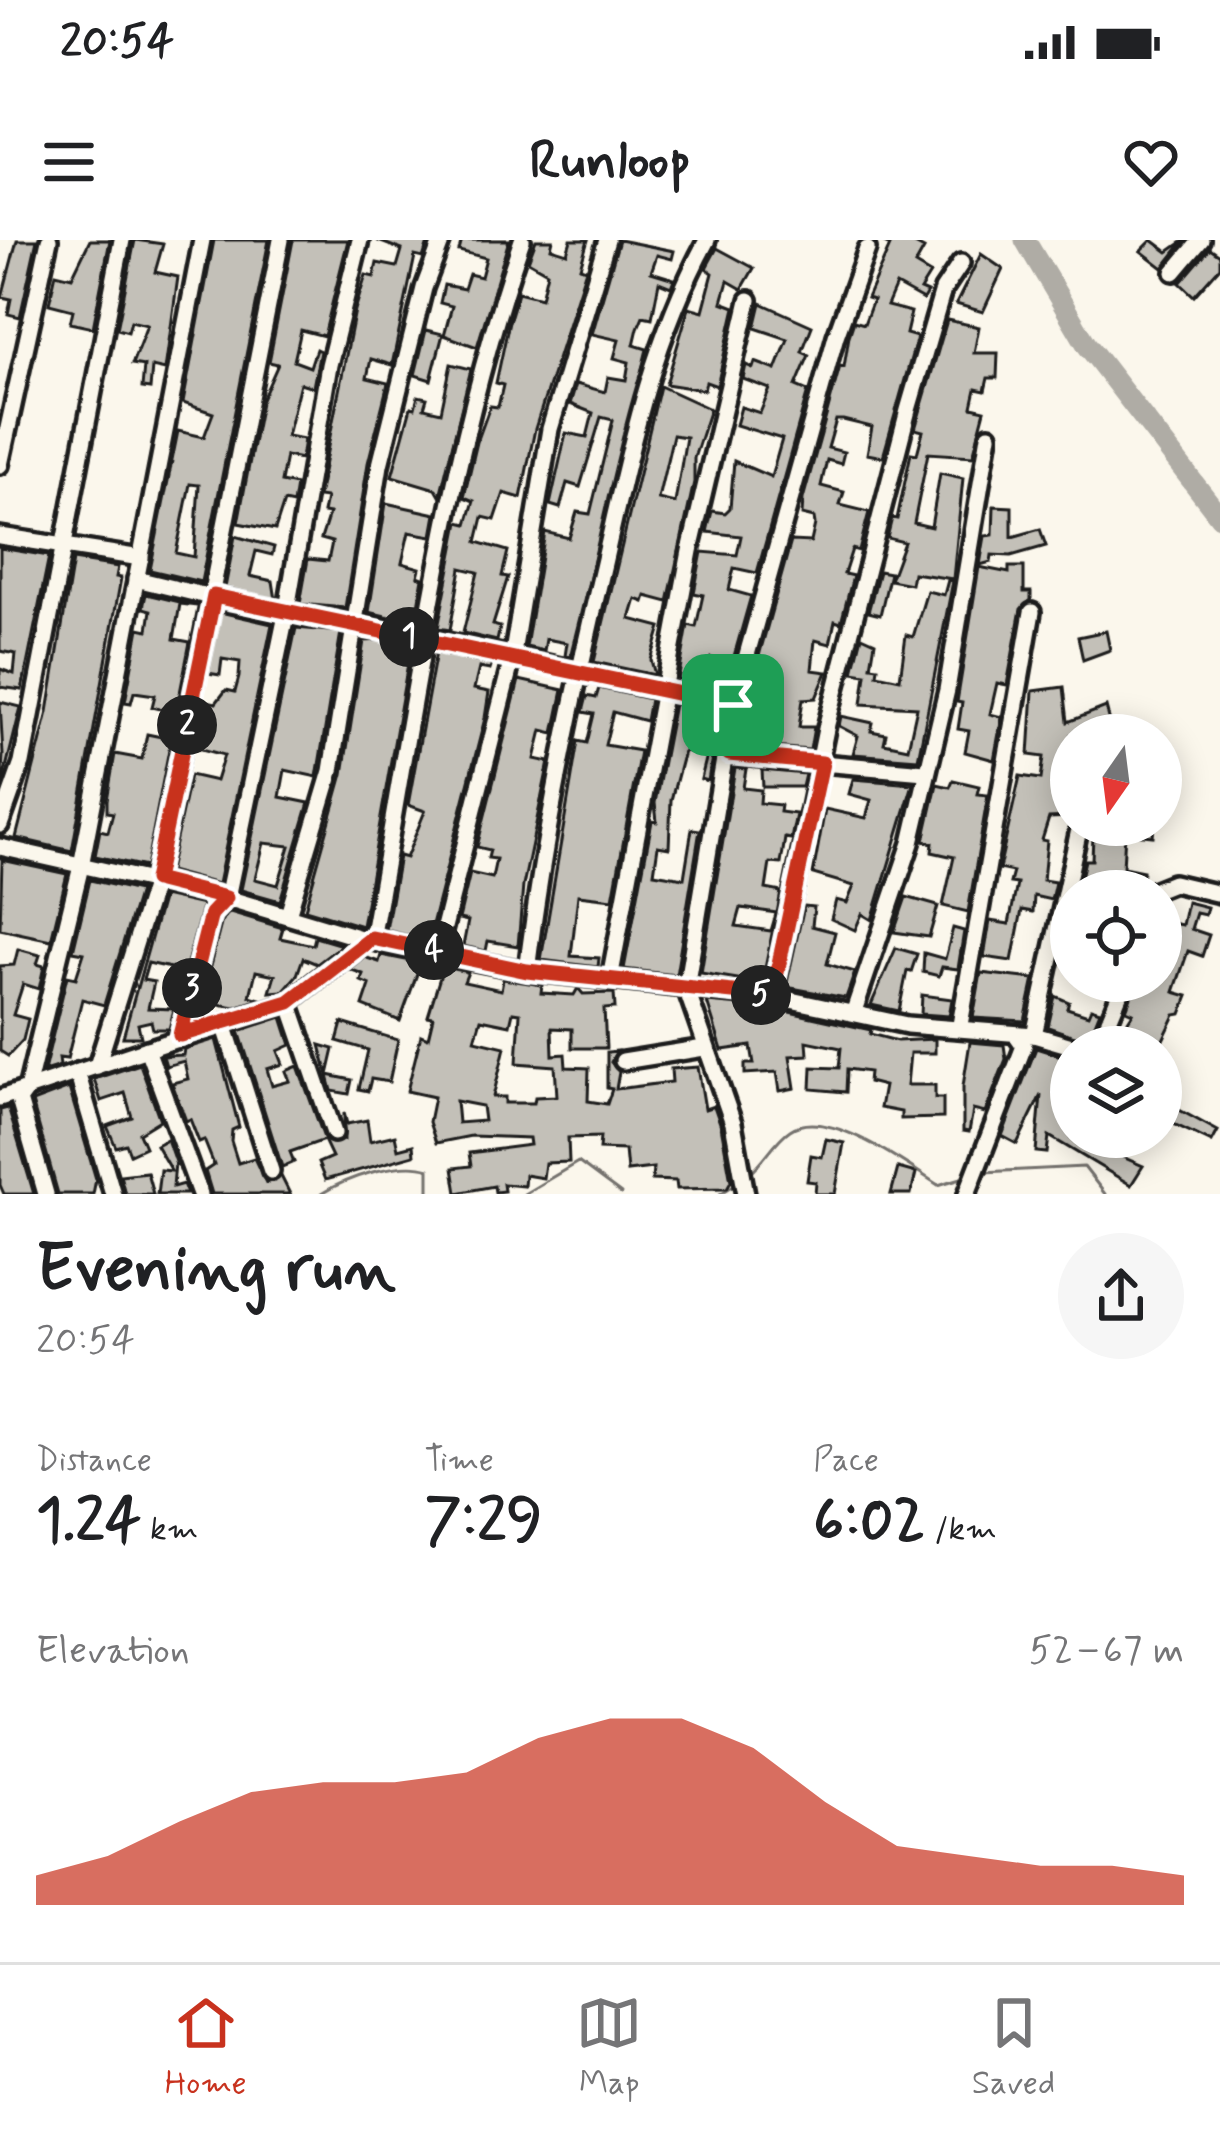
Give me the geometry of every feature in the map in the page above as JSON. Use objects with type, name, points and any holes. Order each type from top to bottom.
[{"type":"street","points":[[0,465],[49,240]]},
{"type":"street","points":[[0,825],[22,763],[122,240]]},
{"type":"street","points":[[46,1194],[19,1108],[81,866],[202,240]]},
{"type":"street","points":[[97,1066],[155,880],[281,240]]},
{"type":"street","points":[[180,1035],[211,914],[226,898],[286,615],[329,365],[359,240]]},
{"type":"street","points":[[288,915],[331,770],[380,465],[424,287],[442,240]]},
{"type":"street","points":[[0,1098],[289,1002],[369,939],[457,470],[522,240]]},
{"type":"street","points":[[438,951],[512,659],[550,429],[607,240]]},
{"type":"street","points":[[527,971],[541,854],[646,380],[673,302],[707,240]]},
{"type":"street","points":[[1174,272],[1202,240]]},
{"type":"street","points":[[746,1194],[734,1123],[686,988],[729,754],[733,705],[830,357],[867,249]]},
{"type":"street","points":[[772,996],[827,724],[908,410],[943,290],[961,262]]},
{"type":"street","points":[[610,979],[667,694],[690,551],[749,300]]},
{"type":"street","points":[[854,1011],[911,843],[947,690],[989,435]]},
{"type":"street","points":[[0,536],[141,558]]},
{"type":"street","points":[[136,579],[286,615],[352,621],[733,705]]},
{"type":"street","points":[[960,1025],[1032,612]]},
{"type":"street","points":[[729,754],[925,772]]},
{"type":"street","points":[[969,1191],[975,1164],[1024,1046],[1074,846]]},
{"type":"street","points":[[0,847],[155,880],[369,939],[527,971],[772,996],[908,1025],[960,1025],[1050,1041]]},
{"type":"street","points":[[1182,885],[1220,894]]},
{"type":"street","points":[[289,1002],[334,1133]]},
{"type":"street","points":[[224,1024],[271,1171]]},
{"type":"street","points":[[623,1061],[704,1048]]},
{"type":"street","points":[[147,1049],[200,1194]]},
{"type":"street","points":[[77,1072],[113,1194]]},
{"type":"building","points":[[17,240],[37,240],[20,317],[8,314],[11,299],[2,297]]},
{"type":"building","points":[[90,240],[110,240],[93,328],[70,323],[73,310],[49,304],[56,273],[72,277]]},
{"type":"building","points":[[135,240],[163,244],[155,272],[178,277],[165,370],[152,367],[150,389],[142,388],[144,366],[132,364],[147,325],[131,321],[128,332],[117,329]]},
{"type":"building","points":[[214,240],[269,240],[201,582],[150,570],[178,431],[204,437],[213,413],[183,403]],"holes":[[[190,484],[199,485],[194,557],[176,553]]]},
{"type":"building","points":[[293,240],[348,240],[324,336],[301,330],[294,361],[310,367],[316,349],[320,351],[313,387],[300,383],[287,436],[304,439],[301,459],[286,456],[281,482],[296,485],[293,504],[284,502],[275,530],[238,523],[261,402],[278,364],[269,362]]},
{"type":"building","points":[[376,240],[429,240],[423,258],[415,256],[392,365],[371,359],[367,378],[388,383],[368,463],[345,608],[300,604],[308,559],[328,561],[332,542],[321,539],[329,514],[323,513],[326,498],[318,497],[355,310],[366,275],[374,277],[377,263],[397,267],[402,250]]},
{"type":"building","points":[[462,240],[509,240],[477,347],[444,335],[452,306],[440,303],[444,285],[464,289],[469,274],[481,277],[486,258],[459,251]]},
{"type":"building","points":[[536,240],[553,240],[551,248],[567,253],[571,240],[588,240],[580,267],[586,269],[535,429],[521,498],[504,493],[495,520],[483,517],[477,542],[508,551],[502,576],[508,577],[493,625],[500,627],[497,641],[463,633],[478,572],[461,568],[450,630],[438,628],[459,522],[467,524],[474,501],[464,497],[477,442],[490,406],[498,407],[503,385],[496,383],[518,292],[541,298],[547,272],[528,261]]},
{"type":"building","points":[[619,240],[674,251],[672,259],[657,255],[651,272],[674,279],[671,287],[659,282],[652,318],[643,316],[638,328],[634,345],[647,349],[570,657],[565,656],[567,643],[546,639],[544,651],[526,647],[545,532],[569,538],[577,512],[590,514],[613,420],[601,417],[580,487],[567,483],[560,508],[550,505],[566,433],[587,437],[593,413],[570,404],[576,384],[605,392],[608,377],[626,380],[629,362],[614,358],[619,340],[592,334]]},
{"type":"building","points":[[878,240],[907,240],[924,249],[915,265],[930,274],[920,290],[927,293],[923,300],[896,285],[887,306],[911,312],[906,334],[917,337],[883,457],[867,454],[872,427],[843,420],[836,420],[828,448],[844,452],[841,464],[827,460],[821,486],[844,492],[840,505],[869,512],[859,551],[852,549],[844,574],[853,576],[841,623],[835,621],[830,644],[815,640],[812,670],[827,672],[816,698],[803,699],[799,727],[814,727],[810,750],[761,746],[761,715],[745,712],[747,703],[759,706],[764,684],[752,681],[791,541],[811,542],[814,518],[802,515],[803,499],[854,321],[864,324],[873,300],[867,298],[890,246]]},
{"type":"building","points":[[1152,240],[1168,252],[1185,240],[1163,268],[1141,251]]},
{"type":"building","points":[[717,248],[754,268],[742,289],[728,281],[722,302],[735,307],[717,386],[706,382],[704,390],[666,384],[689,307],[703,311],[713,273],[706,268]]},
{"type":"building","points":[[1210,248],[1220,255],[1220,267],[1194,296],[1180,283]]},
{"type":"building","points":[[981,254],[1003,269],[983,312],[956,304]]},
{"type":"building","points":[[761,303],[812,326],[802,352],[809,355],[796,386],[808,391],[757,573],[734,568],[729,590],[751,596],[731,667],[729,661],[711,658],[706,683],[724,691],[678,681],[688,625],[696,627],[703,595],[694,593],[702,552],[737,555],[741,536],[707,532],[712,511],[725,513],[730,508],[734,461],[771,477],[782,439],[736,425],[741,407],[760,413],[770,389],[743,379],[746,365],[753,368],[755,362],[776,370],[788,339],[755,328]]},
{"type":"building","points":[[947,320],[979,327],[974,353],[998,353],[997,378],[988,378],[985,391],[976,389],[972,407],[985,410],[973,456],[928,453],[914,523],[931,527],[940,473],[963,478],[953,579],[913,573],[911,584],[890,580],[904,542],[887,538],[892,518],[897,519],[911,453],[917,454],[923,431],[915,429]]},
{"type":"building","points":[[426,330],[443,334],[431,380],[415,375]]},
{"type":"building","points":[[451,364],[471,369],[440,496],[436,489],[392,476],[411,407],[415,408],[418,396],[427,398],[424,408],[441,412]]},
{"type":"building","points":[[660,386],[710,409],[694,458],[694,482],[668,602],[646,596],[644,602],[636,599],[630,619],[661,627],[651,660],[655,675],[594,662]],"holes":[[[673,435],[686,437],[675,503],[658,499]]]},
{"type":"building","points":[[386,503],[436,514],[432,536],[409,532],[402,563],[420,568],[418,576],[423,578],[415,623],[369,612]]},
{"type":"building","points":[[994,506],[1012,507],[1012,537],[1040,529],[1046,546],[1011,556],[992,555],[991,562],[980,565],[985,536],[993,535]]},
{"type":"building","points":[[235,536],[274,547],[272,555],[256,551],[250,576],[273,581],[276,600],[225,588]]},
{"type":"building","points":[[0,548],[49,556],[22,690],[0,687],[0,669],[14,674],[16,654],[0,651]]},
{"type":"building","points":[[73,560],[118,567],[116,577],[121,578],[72,851],[16,838],[48,712]]},
{"type":"building","points":[[979,567],[1009,573],[1009,567],[1024,567],[1024,592],[1031,592],[1031,600],[1021,609],[1007,685],[997,683],[990,714],[1002,717],[994,760],[965,752],[969,731],[958,729],[962,703],[957,702]]},
{"type":"building","points":[[879,571],[890,573],[880,615],[868,612]]},
{"type":"building","points":[[948,580],[953,581],[918,759],[853,754],[858,736],[839,726],[841,716],[873,723],[871,731],[886,734],[884,743],[908,748],[917,707],[862,704],[866,674],[853,672],[862,636],[875,642],[871,666],[878,667],[877,674],[900,679],[906,635],[913,637],[927,591],[944,595]]},
{"type":"building","points":[[146,594],[197,606],[180,604],[174,639],[190,642],[176,713],[152,707],[155,695],[134,692],[131,703],[125,702],[139,628],[148,630],[151,610],[143,608]]},
{"type":"building","points":[[220,612],[272,624],[218,884],[169,871],[190,775],[216,781],[224,755],[198,748],[197,736],[203,700],[216,703],[226,690],[235,692],[239,677],[240,662],[222,659],[220,675],[208,673]]},
{"type":"building","points":[[296,628],[341,632],[317,777],[285,770],[280,797],[309,803],[280,901],[241,890]],"holes":[[[264,843],[290,846],[278,885],[255,879]]]},
{"type":"building","points":[[1106,631],[1110,650],[1083,660],[1078,637]]},
{"type":"building","points":[[364,641],[411,646],[362,926],[305,909],[343,774]]},
{"type":"building","points":[[436,652],[492,664],[490,670],[479,668],[474,689],[489,692],[485,718],[428,940],[386,930],[399,856],[406,858],[425,811],[408,805]]},
{"type":"building","points":[[519,680],[563,690],[554,733],[542,730],[535,759],[549,762],[523,886],[518,946],[488,941],[486,951],[463,946],[468,921],[459,919],[470,873],[492,878],[496,859],[488,858],[490,850],[477,847]]},
{"type":"building","points":[[1064,687],[1067,714],[1050,714],[1050,818],[1042,840],[1047,841],[1043,880],[1050,881],[1050,900],[1034,896],[1033,912],[1022,910],[1012,961],[984,957],[990,921],[1009,924],[1017,884],[1010,883],[1013,872],[999,869],[1020,776],[1041,779],[1044,757],[1029,755],[1033,691]]},
{"type":"building","points":[[599,688],[650,699],[646,721],[613,712],[605,745],[640,751],[613,899],[578,895],[571,956],[599,958],[598,967],[541,960],[578,741],[587,743],[594,714],[583,712],[587,696],[596,698]]},
{"type":"building","points":[[0,702],[21,707],[1,788],[3,755]]},
{"type":"building","points":[[674,704],[693,708],[689,731],[709,735],[713,713],[719,714],[708,781],[701,779],[707,755],[684,751],[671,800],[669,848],[658,846],[654,873],[684,878],[692,829],[700,830],[676,975],[624,969],[652,821],[657,822],[655,803]]},
{"type":"building","points":[[147,734],[171,739],[146,867],[95,856],[100,830],[108,832],[113,813],[107,812],[107,800],[115,754],[142,759]]},
{"type":"building","points":[[735,768],[746,769],[743,788],[761,790],[760,803],[781,805],[780,812],[796,814],[791,839],[785,838],[781,864],[770,863],[766,889],[781,892],[777,913],[741,908],[736,926],[771,931],[776,914],[762,983],[701,973]]},
{"type":"building","points":[[762,770],[805,774],[802,787],[763,787]]},
{"type":"building","points":[[853,779],[913,784],[872,920],[862,914],[855,930],[831,919],[836,900],[847,903],[854,886],[813,874],[825,809],[866,818],[871,800],[849,794]]},
{"type":"building","points":[[953,780],[979,786],[977,794],[988,795],[968,912],[943,906],[954,857],[932,852],[933,843],[924,841],[937,784],[950,787]]},
{"type":"building","points":[[1093,846],[1124,846],[1123,867],[1138,870],[1083,870],[1085,860],[1092,860]]},
{"type":"building","points":[[2,860],[67,874],[51,940],[0,929]]},
{"type":"building","points":[[90,880],[139,891],[104,1005],[82,999],[67,1059],[59,1058],[60,1066],[44,1071],[67,976],[76,978],[84,953],[73,951]]},
{"type":"building","points":[[163,896],[203,905],[178,996],[169,994],[175,969],[148,963],[143,980],[154,982],[148,1008],[174,1009],[169,1029],[153,1029],[151,1021],[138,1024],[141,1037],[123,1037]]},
{"type":"building","points":[[906,897],[938,906],[929,937],[894,932]]},
{"type":"building","points":[[1187,902],[1207,907],[1205,915],[1196,913],[1191,929],[1209,935],[1202,956],[1188,951],[1182,969]]},
{"type":"building","points":[[804,906],[814,907],[812,926],[835,932],[827,964],[855,972],[846,998],[786,987]]},
{"type":"building","points":[[230,912],[283,928],[280,938],[313,945],[315,937],[342,945],[317,964],[303,958],[297,975],[283,991],[270,992],[275,975],[256,971],[250,996],[260,999],[235,1007],[201,1001],[222,920]]},
{"type":"building","points":[[953,928],[964,931],[958,969],[942,967],[939,976],[923,972],[924,953],[945,959]]},
{"type":"building","points":[[896,948],[917,954],[911,972],[907,971],[899,1011],[871,1005]]},
{"type":"building","points":[[18,949],[40,955],[37,964],[44,966],[39,989],[23,984],[13,1015],[28,1019],[23,1040],[8,1056],[0,1051],[0,966],[14,965]]},
{"type":"building","points":[[381,955],[421,963],[400,1021],[363,1006],[370,985],[361,981],[363,974],[349,969],[364,957],[379,962]]},
{"type":"building","points":[[443,967],[468,972],[464,982],[501,990],[503,979],[542,985],[541,993],[574,995],[578,988],[583,994],[614,993],[615,1008],[604,1009],[606,1048],[572,1048],[572,1029],[552,1028],[553,1055],[565,1054],[566,1067],[589,1068],[588,1101],[607,1104],[612,1089],[607,1088],[607,1052],[617,1051],[611,1062],[619,1072],[616,1089],[672,1082],[671,1069],[698,1067],[705,1109],[714,1106],[721,1126],[731,1181],[727,1188],[677,1189],[676,1181],[652,1180],[653,1168],[627,1171],[625,1150],[599,1149],[600,1137],[568,1138],[569,1162],[545,1163],[543,1178],[525,1175],[524,1186],[503,1184],[504,1191],[495,1192],[494,1186],[457,1193],[453,1168],[471,1166],[469,1153],[530,1145],[529,1138],[471,1136],[436,1143],[429,1122],[434,1097],[407,1091],[421,1035],[428,1038],[433,1017],[428,1016]],"holes":[[[513,1012],[520,1013],[517,1063],[555,1066],[557,1096],[535,1097],[534,1103],[505,1103],[505,1097],[493,1097],[505,1047],[475,1040],[481,1019],[510,1025]],[[456,1101],[482,1106],[484,1121],[458,1123]]]},
{"type":"building","points":[[981,973],[1034,979],[1025,1021],[973,1018]]},
{"type":"building","points":[[1182,994],[1188,996],[1170,1026],[1125,1026],[1133,1013],[1126,1010],[1129,1002],[1182,1002]]},
{"type":"building","points":[[922,995],[952,999],[949,1016],[921,1014]]},
{"type":"building","points":[[707,1002],[751,1006],[751,1011],[771,1008],[871,1030],[870,1034],[897,1041],[935,1039],[935,1053],[910,1053],[907,1085],[935,1085],[935,1098],[943,1098],[943,1118],[901,1119],[901,1112],[880,1108],[884,1086],[868,1082],[869,1072],[847,1069],[846,1092],[811,1089],[812,1067],[839,1068],[841,1048],[807,1041],[808,1055],[790,1056],[795,1088],[780,1091],[777,1072],[745,1074],[745,1064],[754,1064],[751,1046],[722,1050]]},
{"type":"building","points":[[1054,1002],[1069,1002],[1067,1008],[1088,1015],[1091,1008],[1100,1011],[1094,1026],[1048,1027]]},
{"type":"building","points":[[282,1017],[291,1045],[278,1051],[283,1064],[267,1069],[272,1086],[290,1081],[286,1071],[298,1066],[325,1141],[344,1140],[344,1113],[347,1124],[367,1120],[370,1141],[395,1135],[398,1149],[413,1145],[414,1155],[325,1180],[318,1163],[332,1157],[324,1140],[290,1152],[294,1162],[282,1167],[239,1031]]},
{"type":"building","points":[[342,1023],[398,1040],[389,1082],[371,1079],[368,1091],[359,1089],[368,1050],[337,1041]]},
{"type":"building","points":[[216,1039],[239,1127],[232,1130],[231,1141],[238,1163],[254,1158],[266,1183],[281,1176],[290,1194],[212,1194],[205,1171],[214,1165],[204,1140],[199,1142],[190,1119],[186,1121],[172,1083],[188,1079],[184,1061],[166,1066],[163,1056],[183,1055],[184,1049]]},
{"type":"building","points":[[970,1042],[1004,1045],[1006,1059],[985,1113],[973,1110],[969,1132],[963,1131],[963,1086]]},
{"type":"building","points":[[320,1045],[334,1049],[328,1075],[352,1080],[349,1094],[332,1091]]},
{"type":"building","points":[[1036,1048],[1050,1052],[1047,1153],[1036,1152],[1041,1095],[1017,1144],[1002,1136]]},
{"type":"building","points":[[140,1064],[160,1120],[139,1133],[145,1147],[130,1154],[126,1144],[116,1147],[107,1126],[132,1117],[125,1093],[101,1101],[94,1079]]},
{"type":"building","points":[[69,1088],[96,1179],[93,1194],[58,1194],[32,1102]]},
{"type":"building","points":[[8,1108],[34,1194],[4,1194],[0,1185],[0,1110]]},
{"type":"building","points":[[1182,1111],[1218,1131],[1212,1142],[1182,1128]]},
{"type":"building","points":[[167,1139],[175,1162],[173,1187],[183,1184],[187,1194],[157,1194],[160,1170],[171,1171],[156,1145]]},
{"type":"building","points":[[826,1139],[844,1143],[835,1194],[815,1194],[816,1182],[807,1181],[811,1155],[822,1157]]},
{"type":"building","points":[[1086,1158],[1125,1158],[1143,1166],[1131,1185]]},
{"type":"building","points":[[898,1168],[916,1173],[911,1194],[891,1194]]},
{"type":"building","points":[[147,1172],[153,1194],[125,1194],[120,1175]]},
{"type":"waterway","points":[[1025,240],[1087,345],[1220,517]]},
{"type":"waterway","points":[[751,1172],[785,1134],[805,1124],[824,1125],[866,1141],[938,1185],[968,1176]]},
{"type":"waterway","points":[[524,1194],[578,1162],[621,1194]]},
{"type":"waterway","points":[[321,1194],[359,1176],[403,1166],[429,1169],[429,1194]]},
{"type":"waterway","points":[[983,1172],[1084,1167],[1105,1194]]},
{"type":"waterway","points":[[720,1194],[739,1182]]},
{"type":"route","points":[[214,596],[286,615],[352,621],[733,705],[729,754],[822,763],[772,996],[527,971],[372,938],[289,1002],[180,1035],[211,914],[226,898],[155,880],[214,596]]}]
